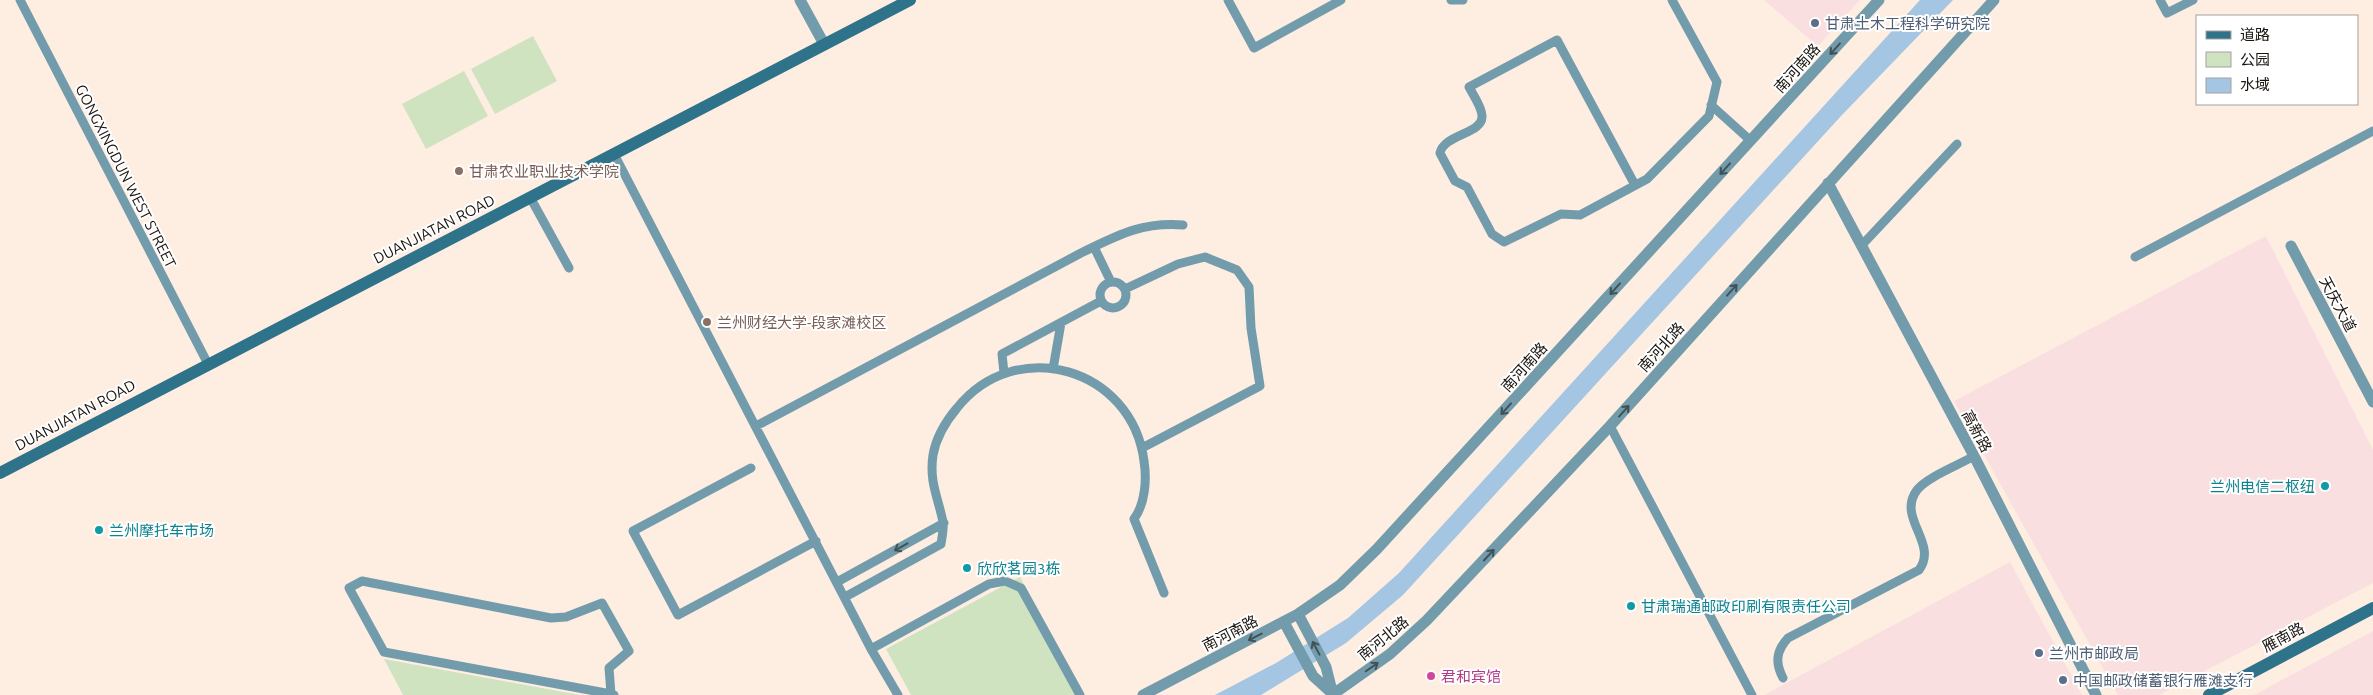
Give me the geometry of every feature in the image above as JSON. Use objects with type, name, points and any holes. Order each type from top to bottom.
[{"type":"main road","name":"DUANJIATAN ROAD","points":[[0,473],[910,0]]},
{"type":"main road","name":"雁南路","points":[[2209,695],[2373,608]]},
{"type":"street","name":"GONGXINGDUN WEST STREET","points":[[20,0],[208,364]]},
{"type":"street","points":[[800,0],[824,44]]},
{"type":"street","points":[[1228,0],[1254,48],[1342,0]]},
{"type":"street","points":[[1451,0],[1463,0]]},
{"type":"street","points":[[1635,185],[1557,40],[1469,87],[1482,113],[1481,121],[1477,126],[1446,143],[1440,153],[1455,181],[1467,188],[1492,234],[1504,242],[1561,214],[1580,215],[1635,185],[1646,179],[1709,116],[1716,82],[1672,0]]},
{"type":"street","name":"南河南路","points":[[1143,695],[1284,622],[1340,585],[1377,549],[1879,0]]},
{"type":"street","name":"南河北路","points":[[1333,695],[1390,654],[1427,620],[1610,426],[1994,0]]},
{"type":"street","points":[[2160,0],[2167,13],[2193,0]]},
{"type":"street","points":[[1711,104],[1751,141]]},
{"type":"street","points":[[2135,257],[2373,131]]},
{"type":"street","points":[[1861,246],[1957,144]]},
{"type":"street","points":[[614,154],[871,649],[898,695]]},
{"type":"street","name":"高新路","points":[[1828,182],[1974,456],[2096,695]]},
{"type":"street","points":[[530,197],[569,268]]},
{"type":"street","points":[[756,426],[1094,247],[1134,228],[1164,224],[1183,225]]},
{"type":"street","name":"天庆大道","points":[[2291,246],[2373,402]]},
{"type":"street","points":[[1094,247],[1111,282]]},
{"type":"street","points":[[1125,289],[1178,264],[1205,257],[1237,270],[1250,287],[1252,298],[1251,328],[1260,386],[1142,448]]},
{"type":"street","points":[[1111,282],[1119,283],[1125,289],[1126,297],[1119,307],[1107,307],[1101,301],[1101,289],[1111,282]]},
{"type":"street","points":[[1004,373],[1002,354],[1101,301]]},
{"type":"street","points":[[1053,369],[1060,323]]},
{"type":"street","points":[[844,597],[942,544],[944,524],[933,490],[934,454],[946,421],[968,393],[1004,373],[1033,367],[1068,370],[1100,385],[1126,410],[1142,448],[1146,477],[1139,512],[1134,519],[1164,593]]},
{"type":"street","points":[[1610,426],[1752,695]]},
{"type":"street","points":[[1783,678],[1777,662],[1782,645],[1788,638],[1919,570],[1923,564],[1926,549],[1913,522],[1910,511],[1912,500],[1917,490],[1925,483],[1974,456]]},
{"type":"street","points":[[751,468],[632,531],[678,615],[816,541]]},
{"type":"street","points":[[836,582],[944,524]]},
{"type":"street","points":[[362,581],[551,618],[566,617],[602,603],[629,651],[609,668],[612,695],[384,652],[349,588],[362,581]]},
{"type":"street","points":[[871,649],[989,584],[1005,581],[1021,588],[1080,695]]},
{"type":"street","points":[[1298,614],[1326,667],[1333,695]]},
{"type":"street","points":[[1284,622],[1313,676],[1333,695]]},
{"type":"shaded area","name":"甘肃土木工程科学研究院","points":[[1764,0],[1860,0],[1818,46]]},
{"type":"shaded area","points":[[2266,236],[2373,450],[2373,583],[2159,695],[2118,695],[1954,401]]},
{"type":"shaded area","points":[[2010,562],[2082,695],[1766,695],[1766,694]]},
{"type":"shaded area","points":[[2373,631],[2373,695],[2254,695]]},
{"type":"green space","points":[[533,36],[557,81],[495,114],[471,69]]},
{"type":"green space","points":[[464,71],[488,116],[426,149],[402,104]]},
{"type":"green space","points":[[1020,577],[1084,695],[911,695],[886,649]]},
{"type":"green space","points":[[384,659],[580,695],[403,695]]},
{"type":"water","points":[[1920,0],[1953,0],[1841,116],[1403,595],[1346,643],[1261,695],[1215,695],[1276,663],[1348,618],[1399,573]]},
{"type":"place","name":"甘肃土木工程科学研究院","points":[[1815,23]]},
{"type":"place","name":"甘肃农业职业技术学院","points":[[459,171]]},
{"type":"place","name":"兰州财经大学-段家滩校区","points":[[707,322]]},
{"type":"place","name":"兰州电信二枢纽","points":[[2325,486]]},
{"type":"place","name":"兰州摩托车市场","points":[[99,530]]},
{"type":"place","name":"欣欣茗园3栋","points":[[967,568]]},
{"type":"place","name":"甘肃瑞通邮政印刷有限责任公司","points":[[1631,606]]},
{"type":"place","name":"兰州市邮政局","points":[[2039,653]]},
{"type":"place","name":"君和宾馆","points":[[1431,676]]},
{"type":"place","name":"中国邮政储蓄银行雁滩支行","points":[[2063,680]]}]
